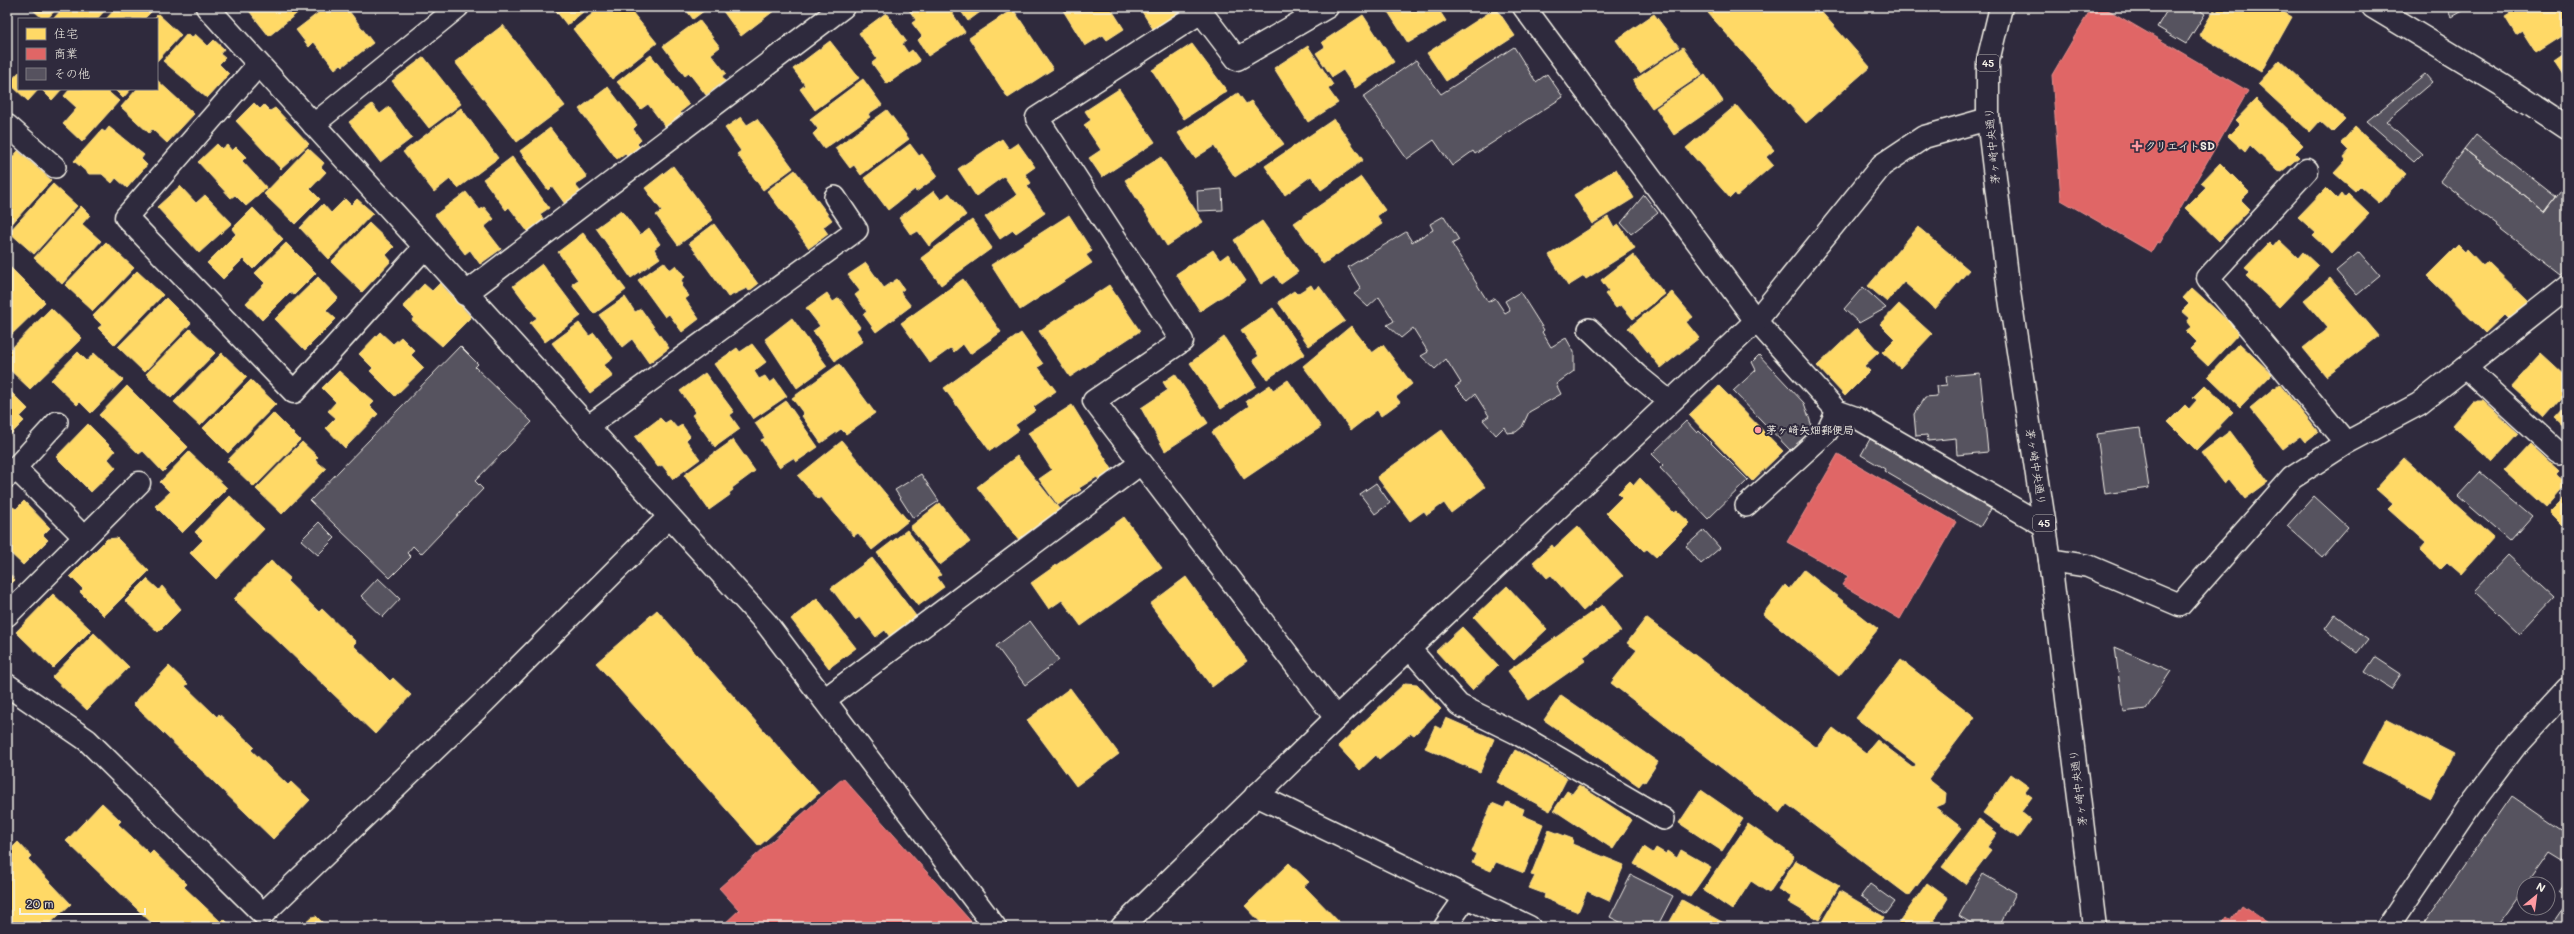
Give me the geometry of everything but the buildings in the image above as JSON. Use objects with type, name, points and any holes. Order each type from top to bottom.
[{"type":"street","points":[[207,7],[465,294],[767,624],[995,927]]},
{"type":"street","points":[[465,294],[843,7]]},
{"type":"street","points":[[1327,7],[1237,59],[1201,12],[1036,118],[1182,341],[1094,401],[1336,718]]},
{"type":"street","points":[[1524,7],[1756,321]]},
{"type":"street","name":"茅ヶ崎中央通り","points":[[2000,7],[1988,61],[1988,119],[2009,292],[2050,560],[2095,927]]},
{"type":"street","points":[[2373,7],[2502,85],[2567,128]]},
{"type":"street","points":[[258,65],[126,217],[294,392],[424,248]]},
{"type":"street","points":[[1122,927],[1256,794],[1669,401],[1756,321],[1882,165],[1924,137],[1988,119]]},
{"type":"street","points":[[2307,170],[2208,278],[2346,443]]},
{"type":"street","points":[[2050,560],[2088,566],[2180,605],[2292,478],[2346,443],[2420,404],[2567,287]]},
{"type":"street","points":[[824,700],[1141,463]]},
{"type":"street","points":[[7,615],[139,483]]},
{"type":"street","points":[[7,685],[87,740],[263,914],[484,702],[669,517]]},
{"type":"street","points":[[2388,927],[2469,807],[2519,741],[2567,689]]},
{"type":"street","points":[[1256,794],[1529,927]]},
{"type":"street","points":[[1445,927],[1466,897]]},
{"type":"lane","points":[[313,125],[458,7]]},
{"type":"lane","points":[[7,125],[55,167]]},
{"type":"lane","points":[[587,427],[858,230],[835,197]]},
{"type":"lane","points":[[1756,321],[1837,411],[1857,418],[2045,526]]},
{"type":"lane","points":[[1590,329],[1637,374],[1669,401]]},
{"type":"lane","points":[[2465,367],[2558,452]]},
{"type":"lane","points":[[1746,506],[1827,432],[1837,411]]},
{"type":"lane","points":[[57,422],[11,472],[84,537]]},
{"type":"lane","points":[[1409,648],[1458,705],[1516,733],[1664,819]]},
{"type":"place","name":"クリエイトSD","points":[[2137,146]]},
{"type":"place","name":"茅ヶ崎矢畑郵便局","points":[[1758,430]]}]
